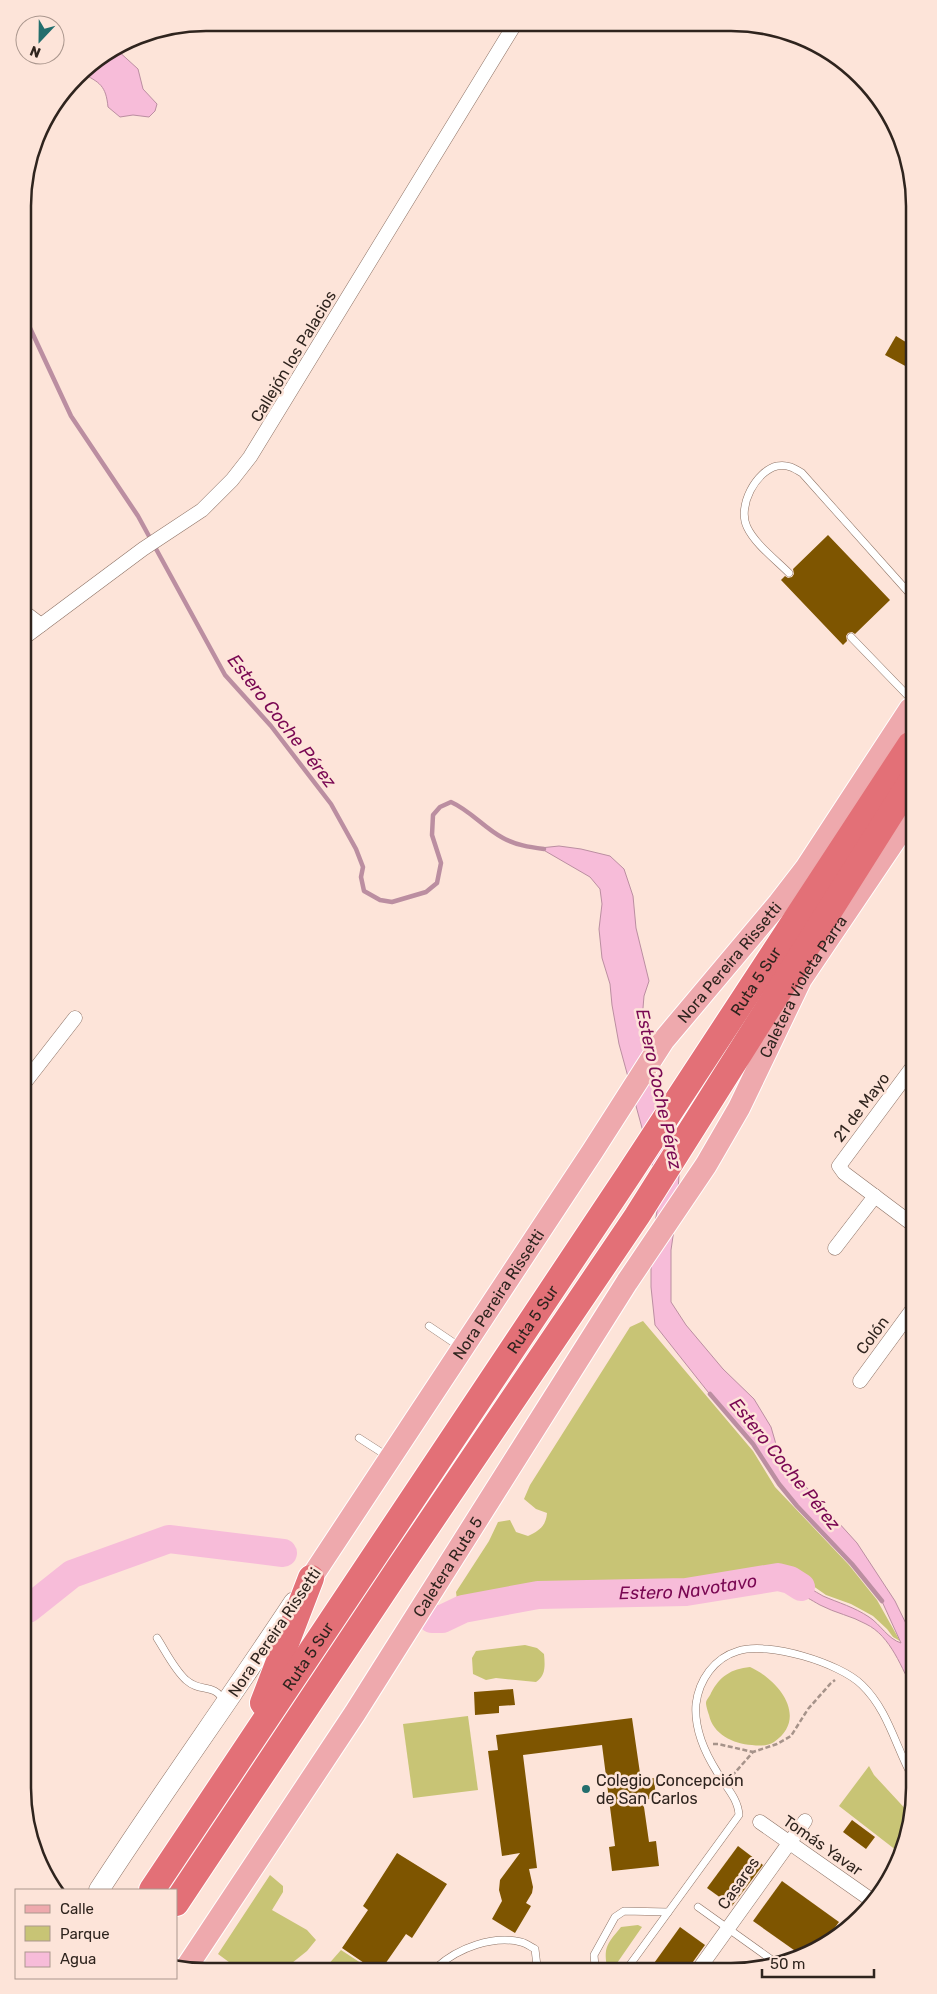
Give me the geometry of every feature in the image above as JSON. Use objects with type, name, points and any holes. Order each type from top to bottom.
[{"type":"highway","name":"Ruta 5 Sur","points":[[153,1889],[345,1602],[906,752]]},
{"type":"highway","name":"Ruta 5 Sur","points":[[178,1899],[404,1560],[637,1216],[906,790]]},
{"type":"highway","points":[[232,1768],[264,1699],[311,1578]]},
{"type":"main road","name":"Nora Pereira Rissetti","points":[[311,1578],[663,1041],[779,904],[906,716]]},
{"type":"main road","name":"Caletera Violeta Parra","points":[[706,1165],[739,1108],[801,979],[906,823]]},
{"type":"main road","name":"Caletera Ruta 5","points":[[190,1961],[410,1627],[627,1282],[706,1165]]},
{"type":"street","name":"Callejón los Palacios","points":[[32,632],[143,549],[202,510],[232,480],[250,457],[510,31]]},
{"type":"street","points":[[32,618],[41,625]]},
{"type":"street","points":[[31,1074],[75,1018]]},
{"type":"street","name":"21 de Mayo","points":[[875,1196],[844,1173],[839,1166],[905,1078]]},
{"type":"street","points":[[836,1248],[875,1196],[905,1219]]},
{"type":"street","name":"Colón","points":[[860,1381],[905,1319]]},
{"type":"street","name":"Nora Pereira Rissetti","points":[[100,1889],[153,1807],[226,1704],[311,1578]]},
{"type":"street","name":"Casares","points":[[703,1963],[805,1821]]},
{"type":"street","name":"Tomás Yavar","points":[[760,1822],[867,1897]]},
{"type":"lane","points":[[788,573],[754,538],[746,525],[745,517],[750,491],[764,472],[778,466],[793,467],[802,473],[906,589]]},
{"type":"lane","points":[[851,637],[906,694]]},
{"type":"lane","points":[[429,1326],[462,1348]]},
{"type":"lane","points":[[359,1438],[390,1458]]},
{"type":"lane","points":[[157,1638],[187,1681],[198,1688],[212,1688],[219,1693],[226,1704]]},
{"type":"lane","points":[[631,1963],[739,1815],[737,1803],[703,1746],[696,1713],[700,1688],[708,1672],[729,1654],[748,1648],[777,1651],[809,1658],[834,1666],[847,1673],[862,1684],[878,1705],[886,1718],[905,1763]]},
{"type":"lane","points":[[698,1907],[770,1958]]},
{"type":"lane","points":[[595,1963],[594,1955],[615,1917],[624,1911],[668,1912]]},
{"type":"lane","points":[[443,1963],[465,1948],[504,1940],[522,1942],[535,1949],[537,1963]]},
{"type":"path","points":[[703,1746],[718,1744],[753,1752],[778,1744],[791,1736],[808,1709],[831,1683],[847,1673]]},
{"type":"path","points":[[725,1784],[753,1752]]},
{"type":"green space","points":[[643,1321],[753,1451],[775,1487],[849,1565],[877,1600],[900,1641],[893,1637],[873,1616],[851,1604],[826,1595],[789,1569],[772,1567],[681,1581],[536,1584],[457,1600],[456,1592],[489,1541],[498,1522],[510,1520],[516,1532],[528,1536],[539,1530],[543,1525],[547,1513],[536,1509],[524,1499],[530,1485],[630,1327]]},
{"type":"green space","points":[[525,1645],[537,1648],[544,1654],[545,1666],[542,1677],[536,1682],[496,1678],[486,1680],[473,1674],[472,1658],[476,1651]]},
{"type":"green space","points":[[750,1667],[761,1673],[780,1690],[786,1700],[789,1711],[789,1722],[784,1732],[774,1742],[766,1745],[758,1746],[738,1743],[725,1737],[719,1733],[711,1722],[706,1706],[707,1699],[722,1678],[737,1670]]},
{"type":"green space","points":[[468,1716],[478,1790],[413,1798],[403,1724]]},
{"type":"green space","points":[[869,1766],[874,1775],[904,1807],[894,1849],[839,1806]]},
{"type":"green space","points":[[270,1875],[283,1886],[283,1892],[272,1910],[307,1930],[316,1940],[307,1951],[292,1963],[230,1963],[218,1954]]},
{"type":"green space","points":[[638,1925],[642,1927],[617,1963],[607,1963],[608,1945],[621,1927]]},
{"type":"green space","points":[[341,1950],[361,1963],[330,1963]]},
{"type":"water","points":[[121,54],[138,69],[143,89],[157,104],[155,111],[149,117],[133,115],[120,117],[108,107],[104,89],[89,77]]},
{"type":"water","points":[[559,846],[610,856],[624,869],[633,896],[636,928],[649,981],[644,996],[642,1020],[651,1051],[660,1106],[673,1139],[679,1175],[677,1209],[671,1250],[671,1302],[686,1325],[723,1369],[754,1399],[771,1427],[780,1458],[857,1543],[895,1601],[905,1622],[905,1674],[895,1654],[875,1629],[861,1621],[826,1608],[795,1591],[782,1587],[767,1587],[766,1579],[775,1574],[795,1580],[823,1596],[863,1614],[901,1643],[880,1597],[852,1564],[797,1506],[779,1484],[753,1444],[712,1397],[655,1325],[651,1287],[651,1247],[657,1211],[653,1168],[619,1044],[610,984],[602,958],[599,929],[602,904],[600,889],[590,877],[540,848]]},
{"type":"building","points":[[896,336],[906,342],[906,366],[885,355]]},
{"type":"building","points":[[828,535],[890,600],[855,634],[852,632],[848,633],[846,636],[847,641],[843,645],[781,580],[785,576],[788,578],[792,577],[794,574],[793,569]]},
{"type":"building","points":[[513,1689],[515,1705],[499,1706],[499,1713],[475,1715],[474,1692]]},
{"type":"building","points":[[632,1718],[641,1780],[654,1778],[656,1798],[643,1800],[649,1842],[656,1841],[659,1866],[612,1871],[609,1847],[615,1846],[602,1745],[523,1755],[537,1868],[529,1869],[533,1887],[526,1903],[531,1906],[515,1933],[492,1919],[502,1901],[499,1890],[500,1880],[520,1853],[502,1856],[488,1751],[498,1750],[496,1735]]},
{"type":"building","points":[[852,1820],[875,1837],[866,1849],[843,1832]]},
{"type":"building","points":[[738,1846],[763,1865],[732,1906],[707,1888]]},
{"type":"building","points":[[397,1853],[447,1884],[412,1938],[406,1934],[386,1963],[364,1963],[342,1948],[368,1910],[363,1906]]},
{"type":"building","points":[[782,1881],[839,1922],[828,1933],[808,1945],[794,1950],[753,1921]]},
{"type":"building","points":[[680,1927],[705,1945],[692,1963],[654,1963]]},
{"type":"waterway","name":"Estero Coche Pérez","points":[[32,332],[71,416],[138,516],[225,675],[271,726],[331,804],[356,849],[363,867],[361,877],[364,891],[380,900],[392,902],[426,892],[437,883],[441,863],[432,835],[433,815],[440,807],[451,802],[503,838],[518,844],[544,849]]},
{"type":"waterway","name":"Estero Coche Pérez","points":[[710,1394],[753,1444],[779,1484],[797,1506],[852,1564],[882,1601]]},
{"type":"waterway","name":"Estero Navotavo","points":[[31,1607],[72,1574],[169,1539],[283,1553]]},
{"type":"waterway","name":"Estero Navotavo","points":[[432,1619],[442,1619],[463,1609],[538,1595],[686,1592],[778,1577],[790,1580],[801,1587]]},
{"type":"place","name":"Colegio Concepción de San Carlos","points":[[586,1789]]}]
